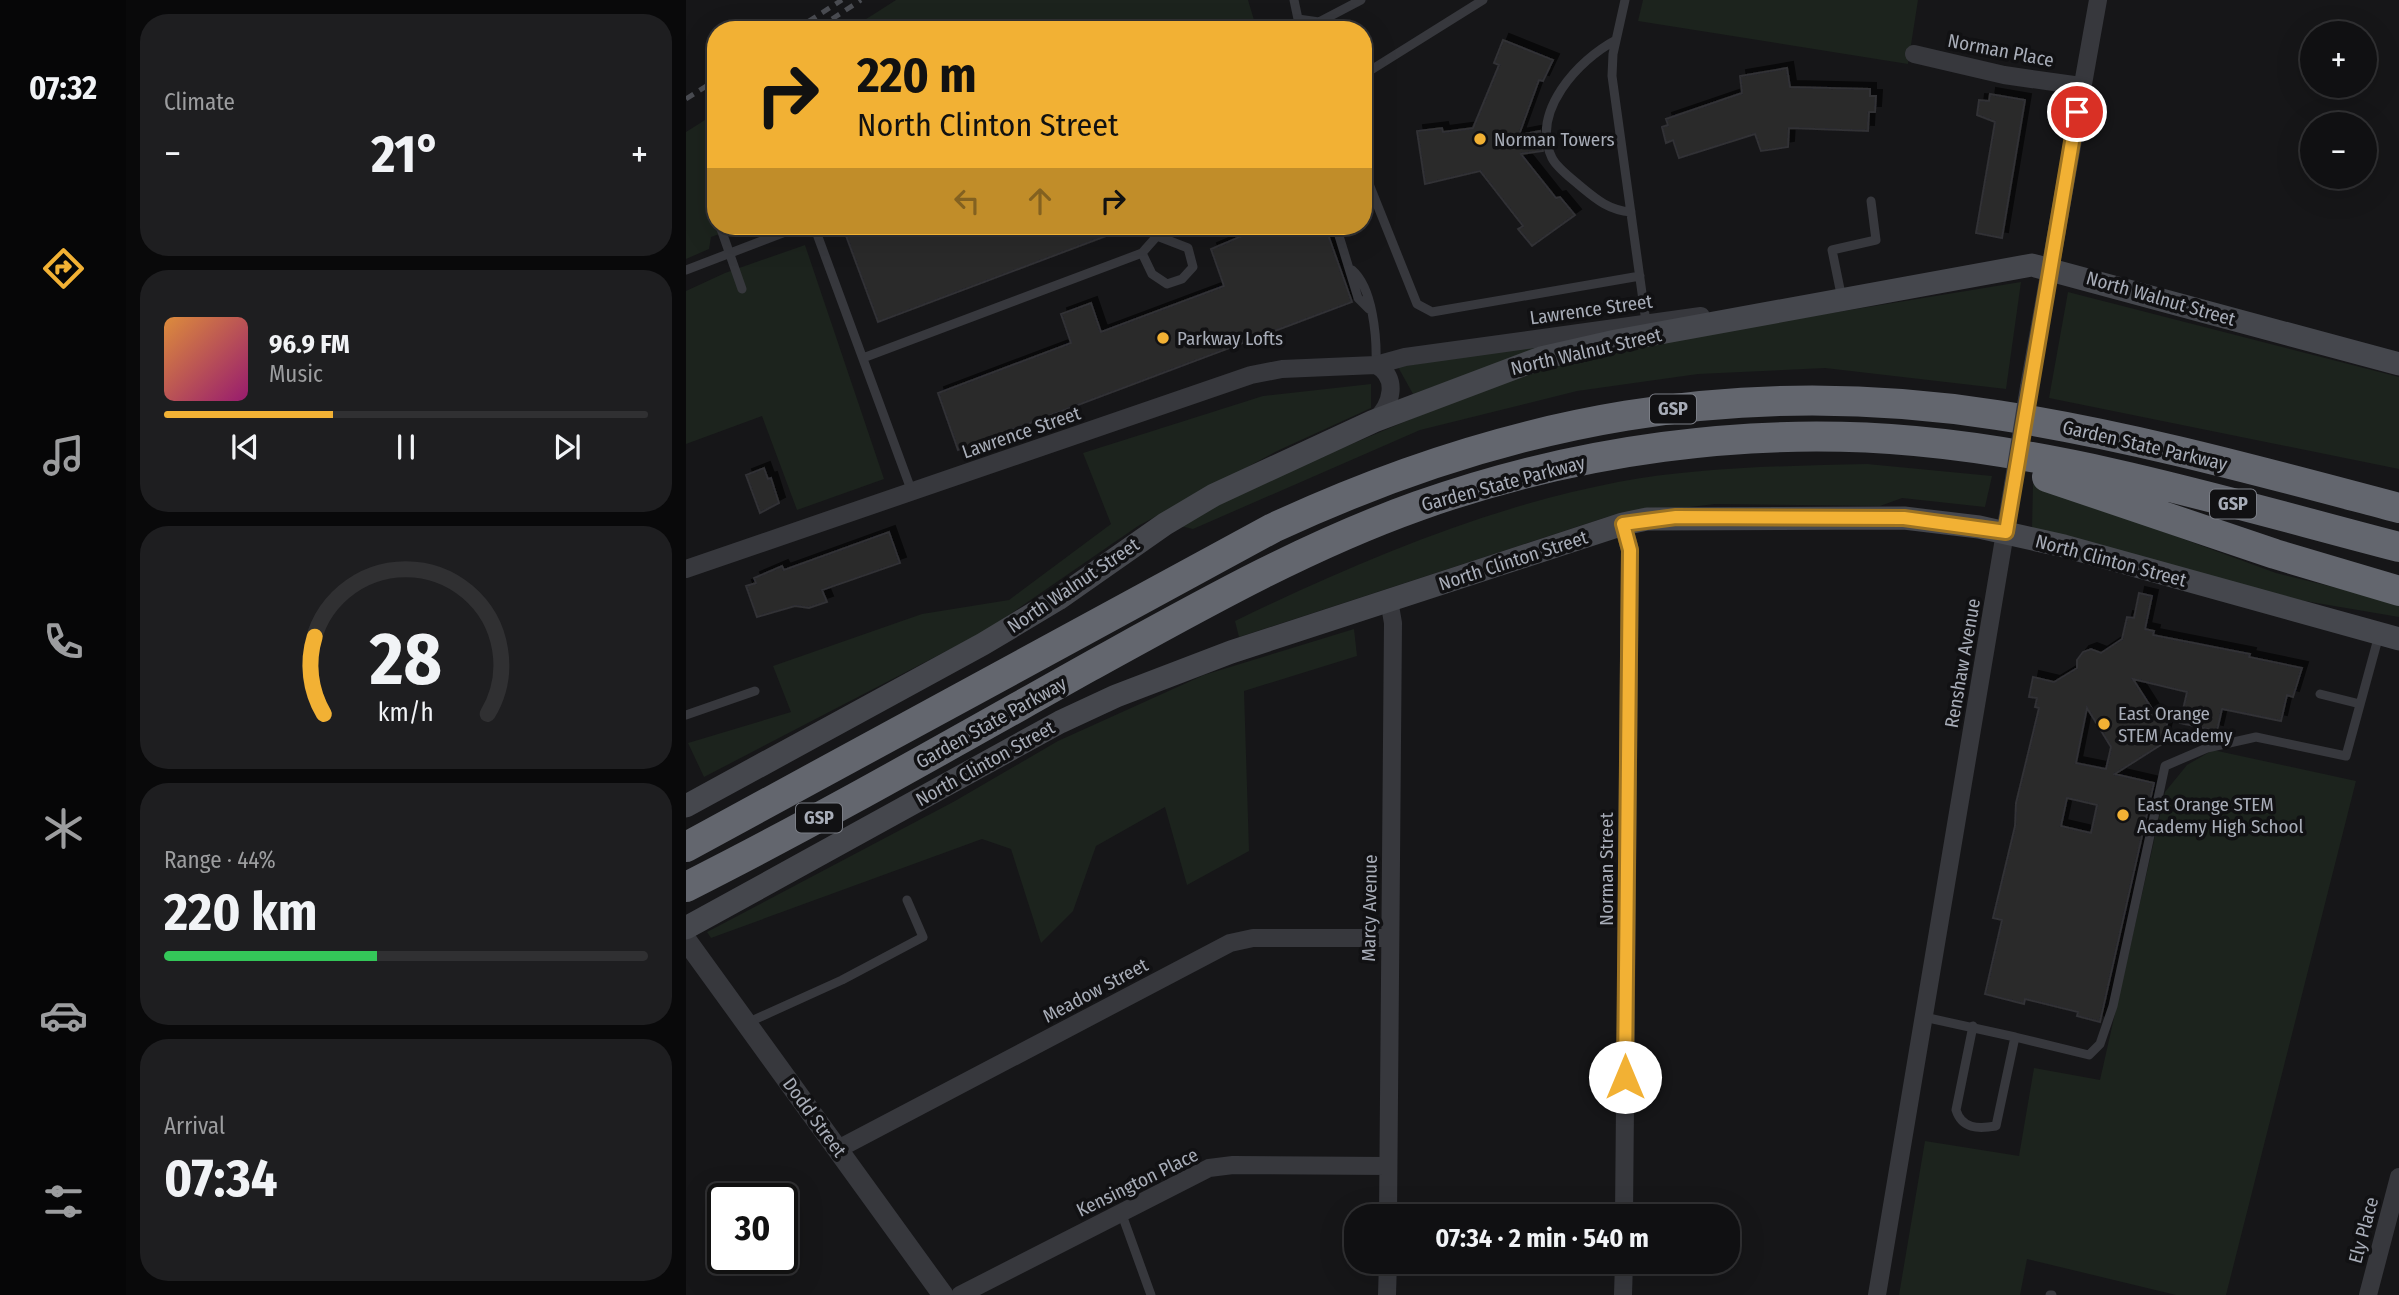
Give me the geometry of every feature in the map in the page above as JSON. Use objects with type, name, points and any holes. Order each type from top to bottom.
[{"type":"highway","name":"Garden State Parkway","points":[[686,847],[1212,560],[1354,492],[1466,451],[1551,429],[1629,414],[1767,402],[1915,405],[2052,424],[2256,471],[2399,508]]},
{"type":"highway","name":"Garden State Parkway","points":[[686,887],[1186,614],[1304,554],[1396,514],[1482,485],[1589,460],[1719,442],[1818,437],[1947,444],[2035,458],[2125,477],[2399,547]]},
{"type":"highway","points":[[1947,444],[2275,554],[2399,591]]},
{"type":"highway","points":[[2256,471],[2399,495]]},
{"type":"main road","name":"North Walnut Street","points":[[686,806],[983,644],[1058,599],[1197,504],[1374,421],[1541,358],[1616,341],[2021,266],[2050,267],[2399,364]]},
{"type":"main road","name":"North Clinton Street","points":[[686,928],[1060,722],[1143,684],[1623,524],[1676,517],[1904,518],[2006,532],[2393,639]]},
{"type":"street","name":"Renshaw Avenue","points":[[2091,38],[2092,0]]},
{"type":"street","name":"Renshaw Avenue","points":[[1877,1295],[2029,387],[2098,0]]},
{"type":"street","name":"Norman Place","points":[[1913,54],[2004,75],[2081,86]]},
{"type":"street","name":"Lawrence Street","points":[[686,569],[1251,375],[1282,369],[1376,365],[1405,357],[1646,322],[1813,306]]},
{"type":"street","points":[[1374,421],[1386,408],[1391,395],[1388,375],[1376,365]]},
{"type":"street","name":"Norman Street","points":[[1623,524],[1630,550],[1624,1204]]},
{"type":"street","name":"Marcy Avenue","points":[[1388,1204],[1393,623],[1389,600]]},
{"type":"street","name":"Meadow Street","points":[[838,1149],[1230,943],[1253,938],[1390,938]]},
{"type":"street","name":"Dodd Street","points":[[686,940],[943,1295]]},
{"type":"street","name":"Kensington Place","points":[[960,1295],[1199,1172],[1220,1166],[1388,1166]]},
{"type":"street","name":"Ely Place","points":[[2368,1295],[2399,1177]]},
{"type":"street","points":[[1387,1295],[1388,1274]]},
{"type":"street","points":[[1623,1295],[1624,1274]]},
{"type":"lane","points":[[1294,0],[1298,19],[1313,21]]},
{"type":"lane","points":[[1322,21],[1361,0]]},
{"type":"lane","points":[[1372,69],[1483,0]]},
{"type":"lane","points":[[1626,0],[1616,40],[1612,76],[1646,322]]},
{"type":"lane","points":[[1616,40],[1593,52],[1572,74],[1549,113],[1547,129],[1553,159],[1572,179],[1613,211],[1631,212]]},
{"type":"lane","points":[[1372,191],[1418,304],[1432,312],[1640,276]]},
{"type":"lane","points":[[1843,301],[1832,250],[1876,240],[1871,201]]},
{"type":"lane","points":[[723,235],[742,289]]},
{"type":"lane","points":[[686,270],[776,235]]},
{"type":"lane","points":[[817,235],[912,492]]},
{"type":"lane","points":[[863,358],[1142,253],[1153,235]]},
{"type":"lane","points":[[1142,253],[1152,274],[1167,284],[1182,279],[1193,267],[1188,248],[1164,235]]},
{"type":"lane","points":[[1339,235],[1352,270],[1352,282],[1358,298],[1369,309],[1376,335],[1376,365]]},
{"type":"lane","points":[[1924,1017],[1973,1026],[2089,1055],[2100,1044],[2113,1006],[2165,766],[2207,748],[2256,737],[2346,755],[2360,704],[2393,639]]},
{"type":"lane","points":[[686,715],[755,691]]},
{"type":"lane","points":[[2320,694],[2360,704]]},
{"type":"lane","points":[[747,1023],[842,980],[923,937],[906,900]]},
{"type":"lane","points":[[1973,1026],[1956,1110],[1959,1120],[1968,1126],[1996,1126],[2015,1037]]},
{"type":"lane","points":[[1121,1212],[1151,1295]]},
{"type":"shaded area","points":[[896,0],[1248,0],[1254,21],[863,21]]},
{"type":"shaded area","points":[[1643,0],[1918,0],[1908,64],[1638,21]]},
{"type":"shaded area","points":[[707,119],[707,235],[717,235],[711,237],[709,249],[686,259],[686,132]]},
{"type":"shaded area","points":[[805,245],[884,479],[797,510],[762,416],[686,444],[686,291],[725,273]]},
{"type":"shaded area","points":[[2021,282],[2006,389],[1825,368],[1698,374],[1577,391],[1420,430],[1193,529],[1176,525],[1316,459],[1511,377],[1635,345]]},
{"type":"shaded area","points":[[2068,292],[2399,377],[2399,469],[2049,398]]},
{"type":"shaded area","points":[[1557,342],[1413,394],[1398,367]]},
{"type":"shaded area","points":[[1371,384],[1371,408],[1277,451],[1138,526],[987,630],[704,777],[688,743],[791,712],[773,666],[922,614],[1009,600],[1111,524],[1083,453],[1263,396]]},
{"type":"shaded area","points":[[1867,464],[1992,476],[1985,507],[1902,498],[1880,506],[1715,504],[1607,517],[1239,637],[1235,621],[1281,599],[1422,539],[1519,506],[1618,482],[1680,473]]},
{"type":"shaded area","points":[[2033,484],[2276,573],[2399,603],[2399,617],[2299,600],[2032,528]]},
{"type":"shaded area","points":[[1354,629],[1357,656],[1244,691],[1249,851],[1187,885],[1165,807],[1096,846],[1073,911],[1041,943],[1011,849],[982,839],[711,938],[707,932],[955,801],[1058,741],[1204,675]]},
{"type":"shaded area","points":[[2213,750],[2356,781],[2226,1295],[2176,1295],[2027,1259],[2020,1295],[1899,1295],[1925,1141],[2019,1156],[2034,1068],[2100,1080],[2165,792],[2187,765]]},
{"type":"building","name":"Norman Towers","points":[[1503,40],[1553,60],[1543,81],[1539,80],[1519,135],[1540,131],[1543,151],[1521,154],[1556,198],[1560,197],[1575,215],[1532,246],[1518,229],[1523,226],[1480,171],[1425,184],[1417,131],[1442,128],[1443,132],[1473,128],[1499,65],[1494,63]]},
{"type":"building","points":[[1787,68],[1790,87],[1870,89],[1870,96],[1876,96],[1875,112],[1869,112],[1868,131],[1789,128],[1788,147],[1761,151],[1755,134],[1679,158],[1673,140],[1666,143],[1662,127],[1668,125],[1666,119],[1742,93],[1740,76]]},
{"type":"building","points":[[1990,94],[2025,100],[2002,238],[1976,233],[1995,122],[1977,115],[1979,100],[1989,101]]},
{"type":"building","points":[[846,235],[1109,235],[878,322]]},
{"type":"building","name":"Parkway Lofts","points":[[1244,235],[1328,235],[1352,302],[958,450],[938,393],[1071,343],[1061,314],[1091,303],[1101,332],[1224,286],[1211,249]]},
{"type":"building","points":[[764,468],[768,479],[771,478],[779,503],[760,513],[746,475]]},
{"type":"building","points":[[889,532],[900,563],[822,590],[827,602],[809,608],[795,606],[757,617],[746,586],[756,583],[754,578],[782,566],[784,570]]},
{"type":"building","name":"East Orange STEM Academy High School","points":[[2139,593],[2152,596],[2145,629],[2154,631],[2153,635],[2250,654],[2249,657],[2302,668],[2293,697],[2287,695],[2281,721],[2222,709],[2217,731],[2180,723],[2187,692],[2133,679],[2158,718],[2168,720],[2162,744],[2115,774],[2154,783],[2100,1022],[2077,1016],[2078,1012],[2025,999],[2024,1004],[1985,994],[2002,920],[1993,918],[2015,826],[2016,803],[2039,708],[2035,707],[2037,698],[2029,697],[2033,677],[2054,682],[2077,668],[2077,660],[2083,652],[2091,649],[2101,653],[2122,639],[2127,617],[2134,618]],"holes":[[[2087,708],[2111,747],[2106,769],[2076,763]],[[2067,798],[2097,805],[2091,833],[2061,826]]]},
{"type":"railway","points":[[809,21],[842,0]]},
{"type":"railway","points":[[832,19],[861,0]]},
{"type":"railway","points":[[686,99],[707,86]]},
{"type":"place","name":"Norman Towers","points":[[1480,139]]},
{"type":"place","name":"Parkway Lofts","points":[[1163,338]]},
{"type":"place","name":"East Orange STEM Academy","points":[[2104,724]]},
{"type":"place","name":"East Orange STEM Academy High School","points":[[2123,815]]},
{"type":"route","points":[[1625,1077],[1630,550],[1623,524],[1676,517],[1904,518],[2006,532],[2077,112]]}]
